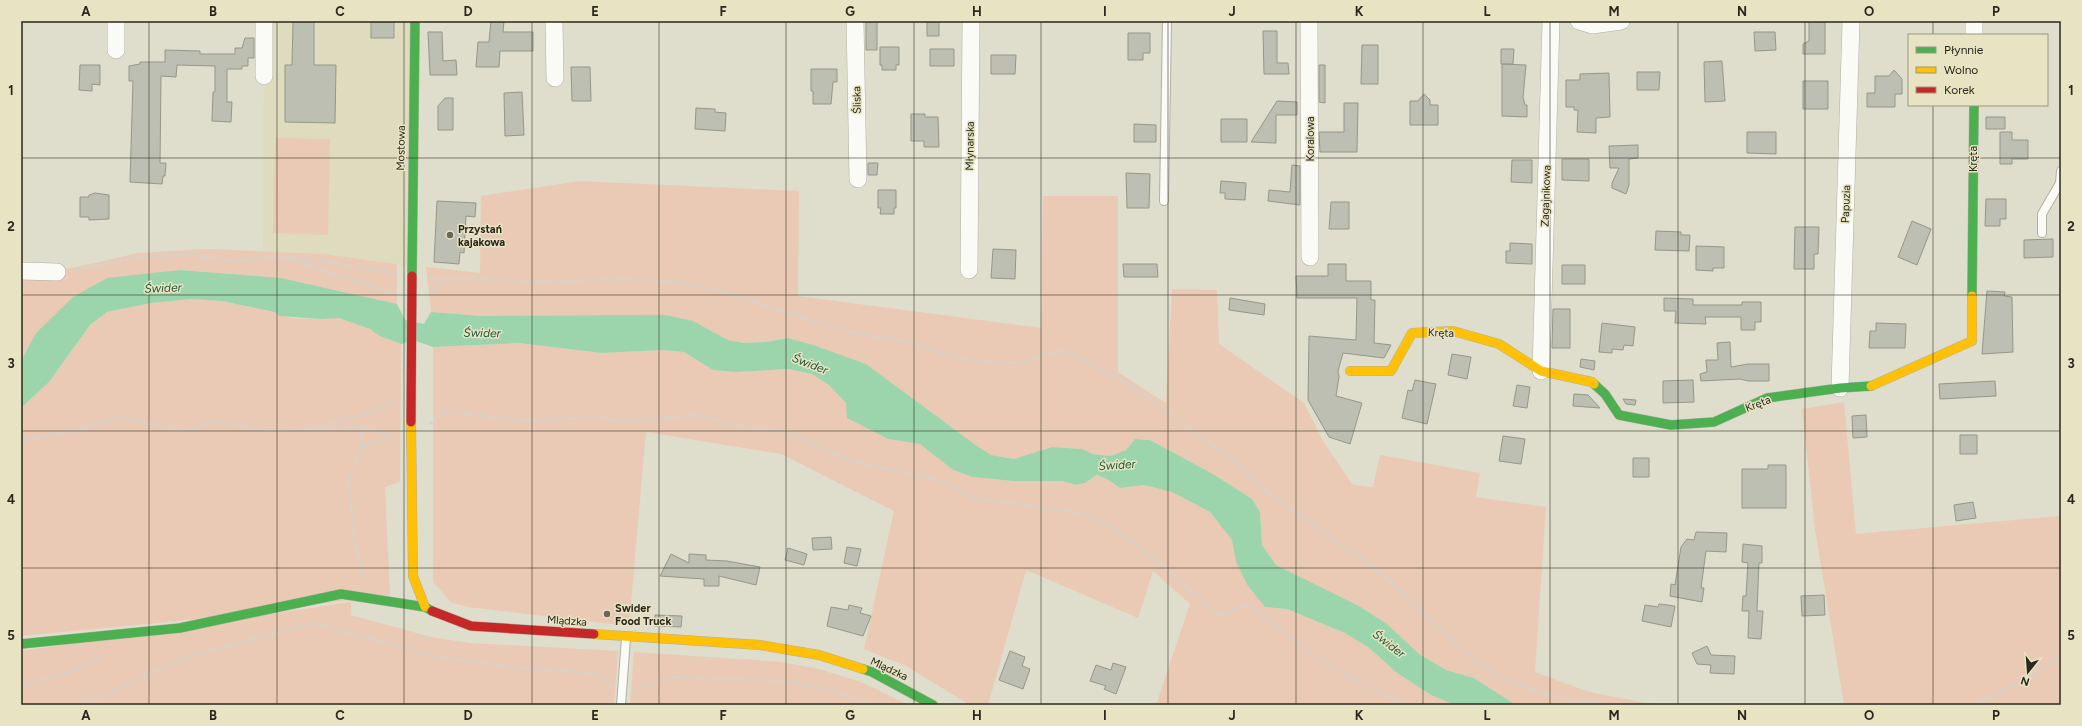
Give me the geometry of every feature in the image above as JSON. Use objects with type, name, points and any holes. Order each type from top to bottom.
[{"type":"street","points":[[116,21],[116,50]]},
{"type":"street","points":[[264,21],[264,76]]},
{"type":"street","name":"Mostowa","points":[[411,439],[415,21]]},
{"type":"street","points":[[554,21],[555,78]]},
{"type":"street","name":"Śliska","points":[[856,21],[858,179]]},
{"type":"street","name":"Młynarska","points":[[969,270],[971,21]]},
{"type":"street","name":"Koralowa","points":[[1309,21],[1310,257]]},
{"type":"street","name":"Zagajnikowa","points":[[1541,371],[1551,21]]},
{"type":"street","points":[[1579,21],[1592,25],[1621,21]]},
{"type":"street","name":"Papuzia","points":[[1840,388],[1851,21]]},
{"type":"street","points":[[1974,21],[1974,34]]},
{"type":"street","name":"Kręta","points":[[1350,371],[1391,371],[1412,333],[1453,332],[1499,344],[1541,371],[1592,382],[1605,394],[1619,415],[1671,425],[1714,422],[1767,398],[1840,388],[1869,387],[1972,340],[1974,106]]},
{"type":"street","points":[[21,271],[57,272]]},
{"type":"street","points":[[411,439],[413,576],[425,607]]},
{"type":"street","name":"Mlądzka","points":[[21,644],[180,628],[341,594],[425,607],[445,617],[472,626],[760,645],[818,655],[872,672],[933,705]]},
{"type":"lane","points":[[1164,201],[1167,21]]},
{"type":"lane","points":[[2042,233],[2042,214],[2060,183],[2061,171]]},
{"type":"lane","points":[[621,705],[626,637]]},
{"type":"path","points":[[57,272],[75,271],[145,256],[196,255],[228,261],[286,257],[412,276]]},
{"type":"path","points":[[286,257],[398,295]]},
{"type":"path","points":[[429,278],[552,282],[623,279],[678,282],[713,289],[849,332],[910,342],[962,359],[998,364],[1027,364],[1043,355],[1063,351],[1082,359],[1135,388],[1235,461],[1267,492],[1380,572],[1478,663],[1510,681],[1544,693],[1577,701],[1613,705]]},
{"type":"path","points":[[427,293],[451,279]]},
{"type":"path","points":[[308,430],[375,411],[399,399]]},
{"type":"path","points":[[411,439],[448,409],[461,413],[523,420],[604,418],[623,422],[700,415],[730,424],[785,432],[848,460],[942,481],[977,499],[1074,512],[1112,526],[1168,569],[1221,616],[1233,609],[1249,605],[1312,654],[1406,705]]},
{"type":"path","points":[[428,415],[430,423]]},
{"type":"path","points":[[21,441],[73,431],[122,417],[184,431],[216,421],[269,431],[361,427],[396,436],[362,447]]},
{"type":"path","points":[[361,427],[362,447],[348,481],[356,547],[370,598]]},
{"type":"path","points":[[80,705],[190,656],[314,623],[430,654],[516,668],[594,673],[622,695],[667,677],[781,681],[813,686],[857,699],[871,705]]},
{"type":"path","points":[[21,686],[76,670],[108,651]]},
{"type":"path","points":[[1973,705],[2022,682],[2061,656]]},
{"type":"shaded area","points":[[264,21],[415,21],[412,268],[397,264],[323,254],[263,252]]},
{"type":"shaded area","points":[[275,138],[330,139],[328,235],[273,233]]},
{"type":"shaded area","points":[[580,181],[799,191],[798,296],[1041,328],[1043,196],[1118,196],[1118,372],[1166,403],[1172,289],[1217,290],[1219,344],[1304,403],[1324,443],[1353,485],[1373,487],[1380,455],[1480,473],[1476,497],[1546,507],[1535,672],[1589,692],[1657,705],[1516,705],[1474,678],[1446,670],[1419,654],[1387,624],[1359,606],[1276,565],[1262,545],[1260,512],[1252,499],[1213,474],[1150,440],[1135,439],[1126,450],[1110,456],[1093,454],[1082,449],[1052,447],[1014,459],[991,455],[866,364],[788,338],[766,342],[744,343],[728,340],[693,321],[481,316],[431,312],[426,267],[480,273],[481,196]]},
{"type":"shaded area","points":[[207,249],[323,254],[397,264],[397,304],[281,278],[180,270],[36,333],[21,361],[21,271],[73,268],[138,253]]},
{"type":"shaded area","points":[[192,299],[222,301],[274,312],[289,317],[305,319],[345,319],[401,344],[400,482],[385,487],[390,595],[178,621],[21,636],[21,408],[49,382],[90,325],[107,312],[151,303]]},
{"type":"shaded area","points":[[519,343],[602,353],[660,350],[684,352],[713,370],[737,372],[788,369],[812,374],[829,385],[846,403],[888,439],[920,444],[953,470],[973,477],[1013,481],[1062,481],[1076,485],[1085,483],[1097,475],[1107,479],[1120,488],[1144,485],[1172,492],[1210,512],[1233,540],[1236,562],[1265,607],[1287,609],[1345,633],[1368,647],[1396,672],[1431,695],[1455,705],[1156,705],[1190,604],[1153,571],[1138,618],[1026,570],[988,705],[970,705],[906,666],[864,649],[894,511],[781,454],[646,432],[629,626],[468,607],[451,602],[433,582],[433,347]]},
{"type":"shaded area","points":[[1844,402],[1856,534],[2061,516],[2061,705],[1844,705],[1815,529],[1802,409]]},
{"type":"shaded area","points":[[351,602],[351,615],[431,637],[470,643],[618,651],[614,705],[21,705],[21,651]]},
{"type":"shaded area","points":[[634,652],[781,662],[819,669],[861,682],[909,705],[630,705]]},
{"type":"water","name":"Świder","points":[[180,270],[281,278],[397,304],[405,320],[424,324],[431,312],[481,316],[666,315],[693,321],[728,340],[744,343],[766,342],[788,338],[813,345],[866,364],[991,455],[1014,459],[1052,447],[1082,449],[1093,454],[1110,456],[1126,450],[1135,439],[1150,440],[1213,474],[1252,499],[1260,512],[1262,545],[1276,565],[1359,606],[1387,624],[1419,654],[1446,670],[1474,678],[1516,705],[1455,705],[1431,695],[1396,672],[1368,647],[1345,633],[1287,609],[1265,607],[1248,586],[1236,562],[1232,540],[1210,512],[1172,492],[1144,485],[1120,488],[1107,479],[1097,475],[1085,483],[1076,485],[1062,481],[1013,481],[973,477],[953,470],[920,444],[888,439],[847,418],[846,403],[829,385],[812,374],[788,369],[737,372],[713,370],[684,352],[660,350],[602,353],[519,343],[433,347],[413,340],[401,344],[380,336],[370,329],[339,318],[320,319],[280,316],[274,312],[222,301],[192,299],[151,303],[107,312],[90,325],[49,382],[21,408],[21,361],[36,333],[73,297],[107,278]]},
{"type":"building","points":[[293,21],[314,21],[314,65],[336,65],[335,123],[285,122],[285,65],[292,65]]},
{"type":"building","points":[[371,21],[394,21],[394,38],[371,38]]},
{"type":"building","points":[[491,21],[504,21],[503,32],[533,32],[533,51],[500,51],[499,67],[476,67],[478,42],[489,42]]},
{"type":"building","points":[[866,21],[877,21],[877,50],[866,50]]},
{"type":"building","points":[[927,21],[939,21],[939,36],[927,36]]},
{"type":"building","points":[[1809,21],[1825,21],[1825,54],[1803,54],[1803,44],[1809,41]]},
{"type":"building","points":[[1263,31],[1277,31],[1277,63],[1288,63],[1289,74],[1264,74]]},
{"type":"building","points":[[428,32],[442,32],[443,61],[456,60],[457,75],[430,75]]},
{"type":"building","points":[[1754,32],[1775,32],[1776,50],[1755,51]]},
{"type":"building","points":[[1128,33],[1150,33],[1150,53],[1143,53],[1143,60],[1128,60]]},
{"type":"building","points":[[245,38],[254,38],[254,58],[248,58],[248,66],[242,66],[242,69],[227,69],[227,102],[232,102],[231,122],[212,121],[213,92],[215,92],[215,66],[177,65],[176,77],[161,76],[160,163],[166,163],[165,176],[163,176],[162,184],[130,182],[133,81],[129,81],[129,66],[140,64],[140,62],[165,62],[165,50],[200,51],[200,54],[235,54],[235,48],[242,48]]},
{"type":"building","points":[[1362,45],[1378,45],[1378,84],[1361,84]]},
{"type":"building","points":[[880,47],[899,47],[899,65],[896,65],[896,70],[882,70],[882,65],[880,65]]},
{"type":"building","points":[[930,49],[954,49],[954,66],[930,66]]},
{"type":"building","points":[[1501,49],[1514,49],[1513,64],[1501,64]]},
{"type":"building","points":[[991,55],[1016,55],[1015,74],[991,74]]},
{"type":"building","points":[[1722,61],[1725,101],[1705,102],[1704,62]]},
{"type":"building","points":[[1502,64],[1526,65],[1523,97],[1525,105],[1527,105],[1527,117],[1502,116]]},
{"type":"building","points":[[80,65],[100,65],[100,85],[92,84],[92,91],[79,90]]},
{"type":"building","points":[[1319,65],[1325,65],[1325,103],[1319,102]]},
{"type":"building","points":[[571,67],[590,67],[591,101],[572,101]]},
{"type":"building","points":[[811,69],[837,69],[837,82],[833,82],[831,104],[813,104],[813,91],[811,91]]},
{"type":"building","points":[[1894,70],[1902,79],[1902,94],[1895,94],[1895,107],[1867,107],[1867,93],[1875,93],[1875,76],[1889,76]]},
{"type":"building","points":[[1637,72],[1660,72],[1659,90],[1637,90]]},
{"type":"building","points":[[1609,73],[1610,117],[1596,118],[1596,133],[1577,132],[1578,110],[1574,110],[1574,107],[1566,107],[1566,80],[1580,80],[1580,74]]},
{"type":"building","points":[[1803,81],[1828,81],[1828,109],[1803,109]]},
{"type":"building","points":[[522,92],[524,135],[505,136],[504,93]]},
{"type":"building","points":[[1424,94],[1430,100],[1430,105],[1438,105],[1438,125],[1410,125],[1410,101],[1418,101]]},
{"type":"building","points":[[445,98],[453,98],[453,130],[438,130],[438,106]]},
{"type":"building","points":[[1277,101],[1297,102],[1297,115],[1276,115],[1276,143],[1251,142]]},
{"type":"building","points":[[1344,103],[1358,103],[1357,152],[1320,152],[1319,132],[1344,132]]},
{"type":"building","points":[[696,108],[715,109],[715,112],[726,113],[725,131],[695,129]]},
{"type":"building","points":[[911,114],[925,114],[925,117],[938,117],[939,147],[924,147],[924,141],[911,141]]},
{"type":"building","points":[[1986,117],[2005,117],[2005,129],[1986,129]]},
{"type":"building","points":[[1221,119],[1247,119],[1247,142],[1221,142]]},
{"type":"building","points":[[1134,124],[1156,125],[1156,142],[1134,142]]},
{"type":"building","points":[[1747,132],[1776,132],[1776,154],[1747,153]]},
{"type":"building","points":[[2000,132],[2012,132],[2012,140],[2028,140],[2028,159],[2012,159],[2012,164],[2000,164]]},
{"type":"building","points":[[1638,145],[1638,158],[1629,159],[1629,185],[1626,194],[1612,188],[1612,183],[1619,168],[1610,168],[1609,146]]},
{"type":"building","points":[[1562,159],[1589,159],[1589,181],[1562,180]]},
{"type":"building","points":[[1512,160],[1532,160],[1532,183],[1511,182]]},
{"type":"building","points":[[868,163],[878,163],[877,175],[868,175]]},
{"type":"building","points":[[1292,165],[1300,166],[1300,205],[1268,201],[1269,190],[1290,192]]},
{"type":"building","points":[[1126,173],[1150,174],[1149,208],[1127,208]]},
{"type":"building","points":[[1221,181],[1246,183],[1245,200],[1225,199],[1225,193],[1220,193]]},
{"type":"building","points":[[878,190],[896,190],[896,208],[894,208],[894,214],[880,214],[881,208],[878,208]]},
{"type":"building","points":[[95,193],[109,195],[109,219],[89,220],[89,217],[80,217],[80,197],[89,197],[89,195]]},
{"type":"building","points":[[1986,199],[2006,199],[2006,219],[2000,219],[2000,226],[1985,226]]},
{"type":"building","name":"Przystań kajakowa","points":[[437,201],[476,203],[475,217],[466,216],[464,253],[460,252],[459,264],[434,262]]},
{"type":"building","points":[[1331,202],[1349,202],[1349,229],[1329,229]]},
{"type":"building","points":[[1912,221],[1931,229],[1917,265],[1898,257]]},
{"type":"building","points":[[1795,227],[1819,227],[1818,254],[1814,254],[1814,269],[1794,269]]},
{"type":"building","points":[[1656,231],[1681,232],[1681,235],[1690,235],[1689,251],[1655,250]]},
{"type":"building","points":[[2053,239],[2053,257],[2024,258],[2024,240]]},
{"type":"building","points":[[1510,243],[1532,244],[1532,264],[1506,263],[1506,251],[1510,251]]},
{"type":"building","points":[[1696,246],[1724,247],[1724,268],[1713,268],[1713,271],[1696,270]]},
{"type":"building","points":[[993,249],[1016,250],[1015,279],[991,278]]},
{"type":"building","points":[[1123,264],[1157,264],[1158,277],[1124,277]]},
{"type":"building","points":[[1328,264],[1346,264],[1346,281],[1371,281],[1371,300],[1375,300],[1374,343],[1391,345],[1384,358],[1343,353],[1338,371],[1339,377],[1336,396],[1362,403],[1350,444],[1329,437],[1308,400],[1309,336],[1356,340],[1357,298],[1297,298],[1296,276],[1328,276]]},
{"type":"building","points":[[1562,265],[1585,265],[1585,284],[1562,284]]},
{"type":"building","points":[[1987,291],[2005,292],[2004,296],[2012,297],[2013,352],[1982,354]]},
{"type":"building","points":[[1230,298],[1265,304],[1264,315],[1229,310]]},
{"type":"building","points":[[1664,298],[1693,299],[1693,305],[1742,305],[1742,302],[1761,302],[1761,322],[1755,322],[1755,330],[1741,330],[1741,317],[1705,317],[1706,324],[1675,323],[1676,311],[1664,311]]},
{"type":"building","points":[[1553,309],[1570,309],[1570,348],[1552,348]]},
{"type":"building","points":[[1602,323],[1635,327],[1633,346],[1624,345],[1623,350],[1612,349],[1612,353],[1599,352]]},
{"type":"building","points":[[1876,323],[1906,324],[1905,348],[1869,348],[1870,331],[1876,331]]},
{"type":"building","points":[[1730,342],[1731,367],[1748,364],[1769,364],[1769,381],[1748,381],[1740,379],[1701,381],[1700,374],[1707,372],[1706,360],[1718,360],[1717,343]]},
{"type":"building","points":[[1452,354],[1471,357],[1467,379],[1448,375]]},
{"type":"building","points":[[1581,359],[1595,361],[1594,370],[1580,367]]},
{"type":"building","points":[[1415,380],[1436,384],[1427,424],[1402,418],[1408,390],[1412,391]]},
{"type":"building","points":[[1693,380],[1694,402],[1663,403],[1663,381]]},
{"type":"building","points":[[1995,381],[1996,396],[1940,399],[1939,384]]},
{"type":"building","points":[[1517,385],[1530,387],[1527,408],[1513,406]]},
{"type":"building","points":[[1574,394],[1588,395],[1600,408],[1573,406]]},
{"type":"building","points":[[1623,399],[1636,400],[1635,405],[1626,404]]},
{"type":"building","points":[[1866,415],[1867,437],[1853,438],[1852,416]]},
{"type":"building","points":[[1960,435],[1977,435],[1977,454],[1960,454]]},
{"type":"building","points":[[1503,436],[1525,439],[1521,464],[1499,461]]},
{"type":"building","points":[[1633,458],[1649,458],[1649,477],[1633,477]]},
{"type":"building","points":[[1768,465],[1786,465],[1786,508],[1742,508],[1742,469],[1768,469]]},
{"type":"building","points":[[1973,502],[1976,518],[1956,521],[1954,505]]},
{"type":"building","points":[[1696,532],[1727,533],[1726,552],[1706,551],[1701,588],[1704,588],[1702,602],[1670,596],[1671,584],[1675,585],[1681,547],[1687,539],[1694,540]]},
{"type":"building","points":[[831,537],[832,549],[813,550],[812,538]]},
{"type":"building","points":[[1743,544],[1762,546],[1762,563],[1759,563],[1757,611],[1763,611],[1761,639],[1748,638],[1749,611],[1742,611],[1743,596],[1746,596],[1748,563],[1742,562]]},
{"type":"building","points":[[847,547],[861,549],[857,566],[844,563]]},
{"type":"building","points":[[788,548],[807,554],[804,565],[785,560]]},
{"type":"building","points":[[671,554],[689,563],[689,554],[706,555],[706,560],[727,561],[760,567],[756,585],[719,576],[719,586],[704,586],[704,579],[660,576]]},
{"type":"building","points":[[1824,595],[1825,615],[1802,616],[1801,596]]},
{"type":"building","points":[[1659,604],[1675,606],[1671,627],[1642,621],[1645,605],[1658,607]]},
{"type":"building","points":[[849,605],[862,608],[860,613],[871,616],[863,636],[827,626],[831,607],[848,610]]},
{"type":"building","points":[[655,615],[682,616],[681,627],[654,626]]},
{"type":"building","points":[[1707,646],[1711,655],[1735,656],[1734,674],[1710,673],[1711,665],[1697,664],[1692,653]]},
{"type":"building","points":[[1010,651],[1025,657],[1022,666],[1030,669],[1023,689],[999,680]]},
{"type":"building","points":[[1113,663],[1126,667],[1116,694],[1104,689],[1106,686],[1090,681],[1096,665],[1111,670]]},
{"type":"traffic: fast","points":[[412,276],[415,21]]},
{"type":"traffic: fast","points":[[1972,296],[1974,106]]},
{"type":"traffic: fast","points":[[1594,384],[1605,394],[1619,415],[1671,425],[1714,422],[1767,398],[1840,388],[1871,386]]},
{"type":"traffic: fast","points":[[21,644],[180,628],[341,594],[425,607],[432,611]]},
{"type":"traffic: fast","points":[[863,669],[872,672],[933,705]]},
{"type":"traffic: slow","points":[[1871,386],[1972,341],[1972,296]]},
{"type":"traffic: slow","points":[[1350,371],[1391,371],[1412,333],[1453,331],[1499,344],[1541,371],[1592,382],[1594,384]]},
{"type":"traffic: slow","points":[[411,422],[413,576],[425,607]]},
{"type":"traffic: slow","points":[[594,634],[760,645],[819,655],[863,669]]},
{"type":"traffic: jam","points":[[411,422],[412,276]]},
{"type":"traffic: jam","points":[[432,611],[471,626],[594,634]]},
{"type":"place","name":"Przystań kajakowa","points":[[450,235]]},
{"type":"place","name":"Swider Food Truck","points":[[607,614]]}]
